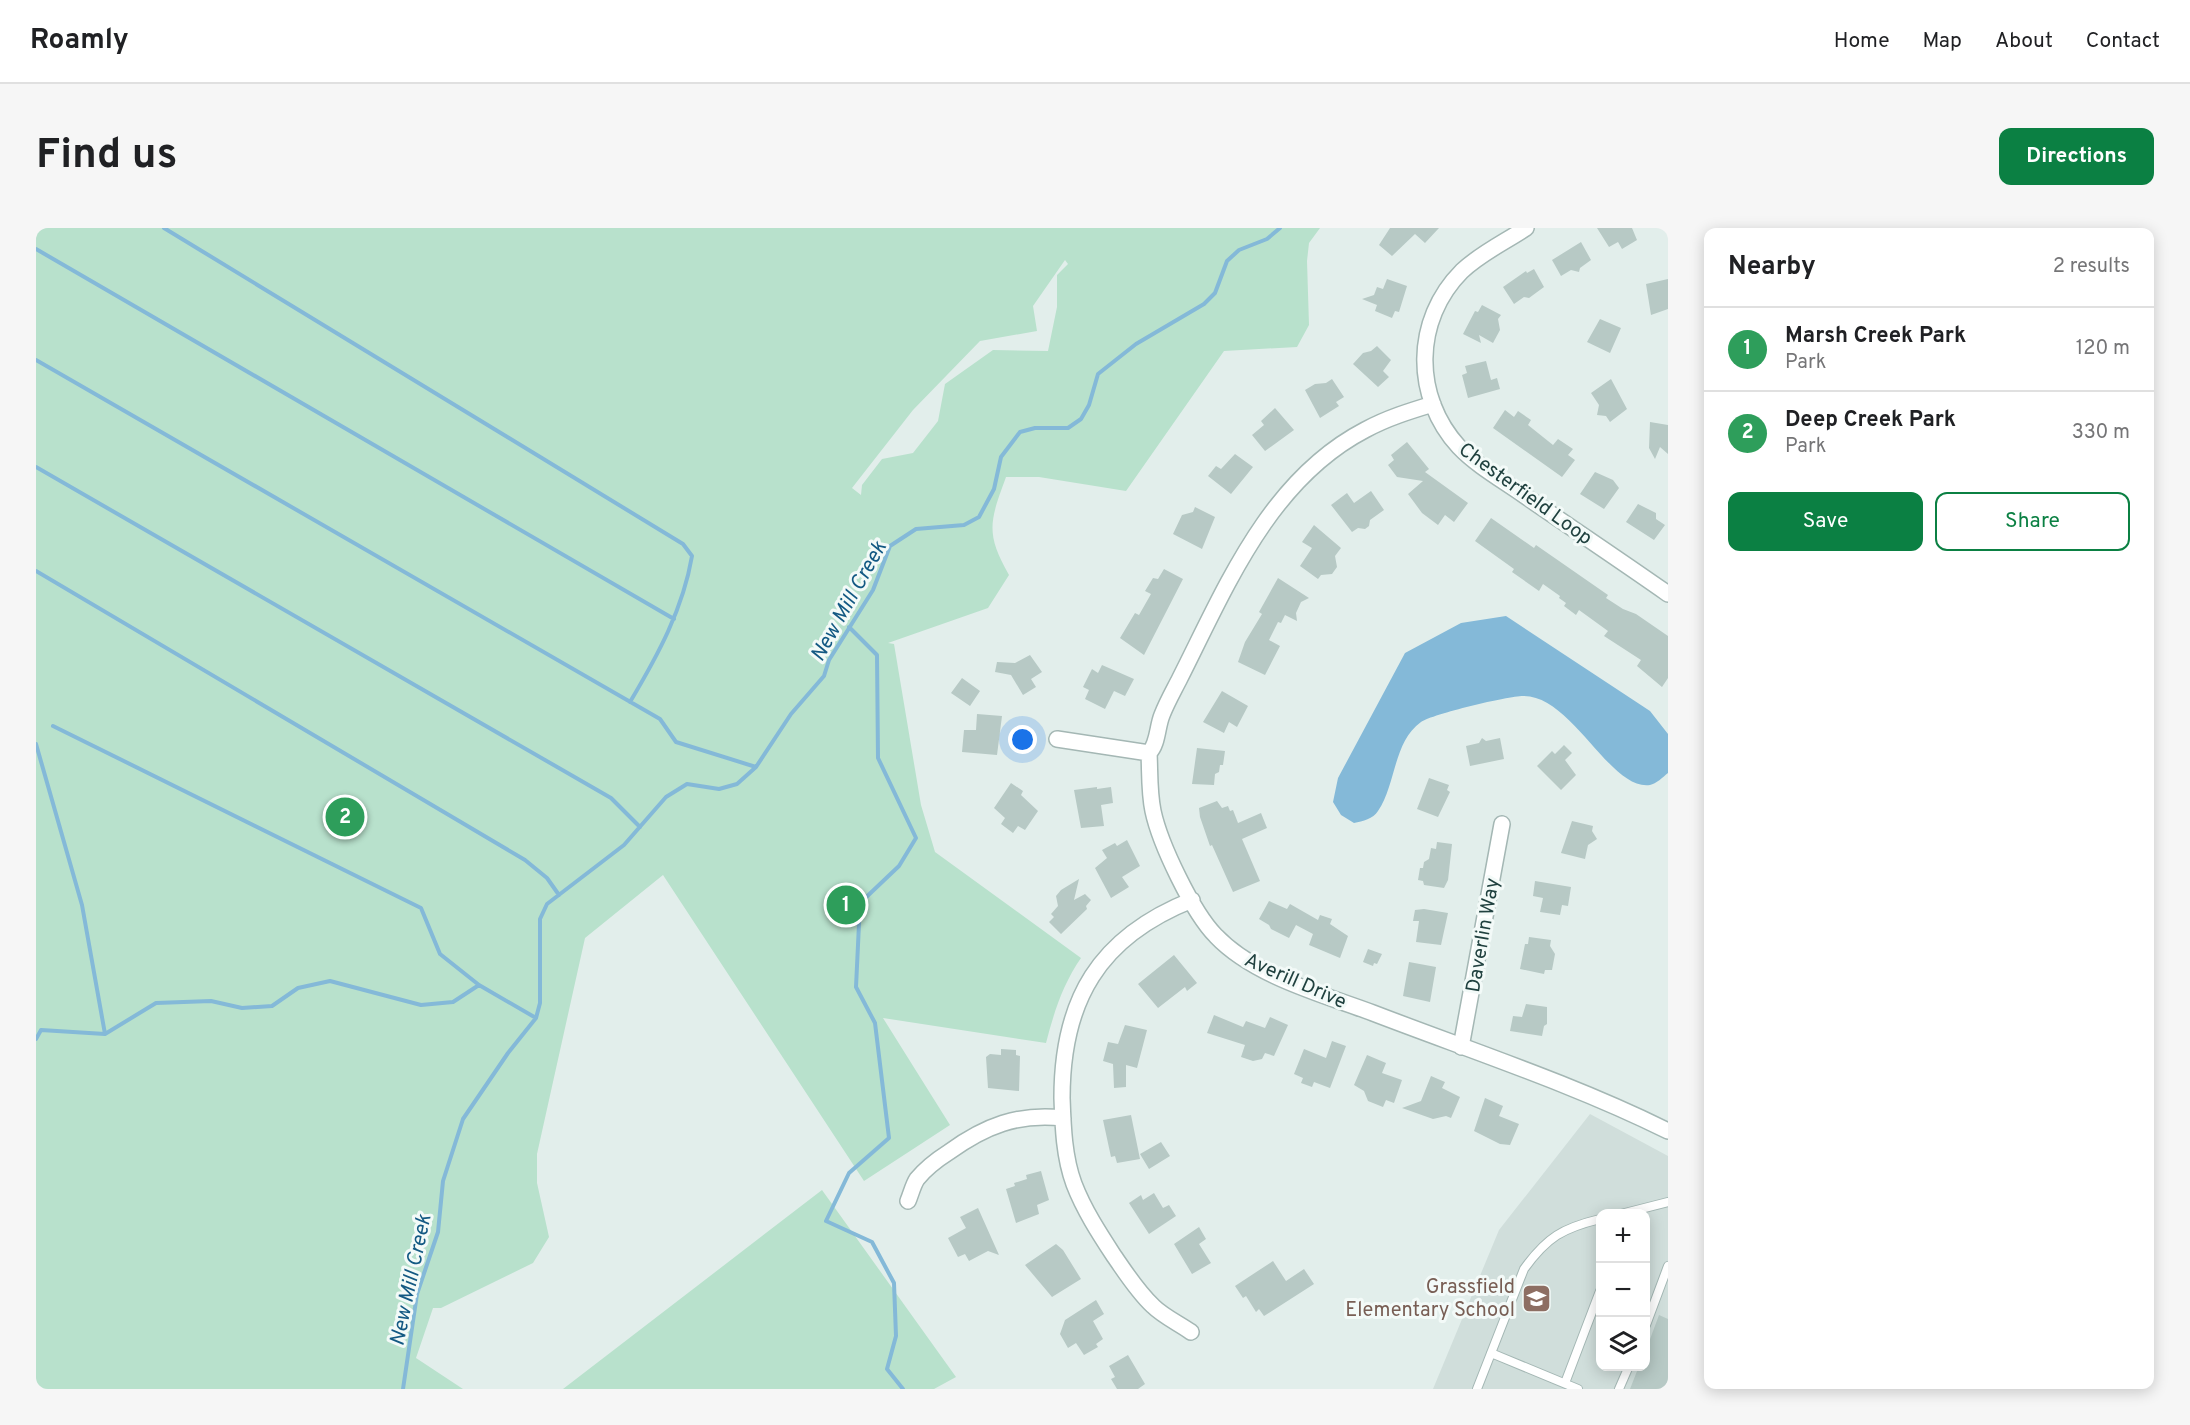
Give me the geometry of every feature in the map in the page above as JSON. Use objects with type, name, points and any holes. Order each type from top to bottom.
[{"type":"street","name":"Chesterfield Loop","points":[[1526,228],[1472,263],[1444,293],[1428,328],[1423,348],[1423,360],[1436,415],[1464,452],[1668,594]]},
{"type":"street","name":"Averill Drive","points":[[1433,404],[1363,430],[1327,456],[1281,500],[1253,539],[1163,713],[1154,748],[1149,753],[1153,813],[1171,858],[1203,921],[1214,935],[1252,964],[1565,1086],[1668,1131]]},
{"type":"street","points":[[1057,740],[1149,753]]},
{"type":"street","name":"Daverlin Way","points":[[1461,1047],[1502,824]]},
{"type":"street","points":[[1191,1332],[1155,1308],[1137,1290],[1097,1230],[1074,1182],[1062,1118],[1062,1064],[1066,1040],[1079,999],[1091,977],[1117,946],[1147,921],[1192,900]]},
{"type":"street","points":[[908,1201],[917,1180],[935,1162],[977,1132],[1010,1120],[1033,1116],[1062,1118]]},
{"type":"lane","points":[[1642,1209],[1668,1202]]},
{"type":"lane","points":[[1477,1389],[1524,1269],[1535,1253],[1554,1235],[1569,1227],[1596,1220]]},
{"type":"lane","points":[[1649,1317],[1668,1266]]},
{"type":"lane","points":[[1565,1383],[1596,1302]]},
{"type":"lane","points":[[1491,1353],[1578,1389]]},
{"type":"lane","points":[[1619,1389],[1627,1371]]},
{"type":"shaded area","name":"Grassfield Elementary School","points":[[1590,1114],[1668,1156],[1668,1389],[1433,1389],[1499,1230]]},
{"type":"green space","points":[[36,228],[1320,228],[1309,243],[1307,261],[1309,325],[1297,347],[1224,351],[1126,491],[1039,477],[1006,477],[996,505],[992,527],[996,548],[1009,575],[988,608],[888,643],[894,644],[921,805],[935,852],[1081,958],[1060,999],[1046,1043],[883,1018],[950,1125],[864,1181],[663,875],[585,938],[537,1154],[537,1183],[549,1237],[533,1263],[441,1308],[433,1308],[416,1358],[463,1389],[36,1389]],"holes":[[[1065,260],[1068,264],[1057,275],[1057,307],[1048,351],[993,350],[945,384],[938,421],[913,453],[882,459],[862,485],[861,495],[852,488],[913,410],[980,341],[1037,331],[1033,306]]]},
{"type":"green space","points":[[822,1190],[956,1377],[934,1389],[563,1389]]},
{"type":"water","points":[[1506,616],[1650,711],[1668,734],[1668,773],[1650,785],[1635,783],[1605,759],[1558,710],[1541,700],[1523,696],[1515,697],[1455,710],[1421,722],[1405,741],[1384,801],[1376,814],[1354,823],[1341,815],[1333,802],[1338,778],[1405,653],[1461,623]]},
{"type":"building","points":[[1390,228],[1439,228],[1425,243],[1415,234],[1392,256],[1379,245]]},
{"type":"building","points":[[1597,228],[1632,228],[1637,240],[1622,249],[1618,242],[1609,247]]},
{"type":"building","points":[[1581,242],[1591,260],[1580,268],[1579,272],[1571,270],[1561,276],[1552,260]]},
{"type":"building","points":[[1534,269],[1544,287],[1529,298],[1524,297],[1514,304],[1503,287],[1526,271],[1527,273]]},
{"type":"building","points":[[1387,279],[1407,286],[1399,312],[1395,311],[1392,318],[1375,311],[1377,305],[1362,299],[1374,295],[1377,287],[1383,289]]},
{"type":"building","points":[[1668,279],[1668,309],[1651,315],[1646,284]]},
{"type":"building","points":[[1482,305],[1501,315],[1498,319],[1500,330],[1493,343],[1479,335],[1481,343],[1463,334],[1475,311],[1478,312]]},
{"type":"building","points":[[1600,319],[1621,328],[1610,353],[1587,342]]},
{"type":"building","points":[[1377,346],[1391,360],[1383,371],[1389,377],[1378,387],[1353,364],[1363,353]]},
{"type":"building","points":[[1486,361],[1491,380],[1497,378],[1500,389],[1468,398],[1462,375],[1467,373],[1465,366]]},
{"type":"building","points":[[1332,379],[1344,397],[1336,402],[1339,406],[1320,418],[1305,390]]},
{"type":"building","points":[[1611,379],[1627,409],[1610,422],[1606,416],[1597,415],[1599,405],[1591,393]]},
{"type":"building","points":[[1275,408],[1294,430],[1265,451],[1252,435],[1264,425],[1261,421]]},
{"type":"building","points":[[1505,410],[1514,417],[1518,411],[1531,420],[1528,425],[1553,445],[1558,439],[1573,449],[1568,455],[1575,460],[1562,477],[1493,428]]},
{"type":"building","points":[[1650,422],[1668,425],[1668,454],[1660,447],[1655,459],[1649,448]]},
{"type":"building","points":[[1407,442],[1429,469],[1425,472],[1468,503],[1454,522],[1445,515],[1438,525],[1422,513],[1408,494],[1423,481],[1397,477],[1388,465],[1394,460],[1391,455]]},
{"type":"building","points":[[1235,454],[1253,467],[1231,494],[1208,476],[1216,466],[1221,469]]},
{"type":"building","points":[[1595,472],[1613,480],[1619,488],[1604,509],[1580,494]]},
{"type":"building","points":[[1371,491],[1384,510],[1370,520],[1369,526],[1365,529],[1358,528],[1352,532],[1331,505],[1347,493],[1354,503]]},
{"type":"building","points":[[1638,504],[1656,513],[1656,519],[1665,525],[1654,540],[1626,522]]},
{"type":"building","points":[[1195,507],[1215,517],[1202,549],[1173,534],[1182,515],[1193,512]]},
{"type":"building","points":[[1491,518],[1534,548],[1536,545],[1608,595],[1606,598],[1636,614],[1668,636],[1668,678],[1662,687],[1637,666],[1641,660],[1604,636],[1608,631],[1579,610],[1576,615],[1564,606],[1566,603],[1559,598],[1560,596],[1543,584],[1539,591],[1512,572],[1514,569],[1475,541]]},
{"type":"building","points":[[1314,525],[1341,548],[1335,556],[1337,567],[1332,574],[1321,575],[1318,579],[1300,566],[1312,548],[1302,542]]},
{"type":"building","points":[[1164,569],[1183,579],[1144,655],[1120,638],[1135,613],[1139,615],[1151,594],[1145,591],[1153,578],[1158,579]]},
{"type":"building","points":[[1278,578],[1309,598],[1301,602],[1296,613],[1297,621],[1285,615],[1281,623],[1278,622],[1269,640],[1280,646],[1265,675],[1238,662],[1245,642],[1262,614],[1259,612]]},
{"type":"building","points":[[1030,655],[1042,672],[1031,679],[1036,687],[1023,695],[1011,675],[995,672],[997,662],[1015,663]]},
{"type":"building","points":[[1102,665],[1134,679],[1125,696],[1114,691],[1105,709],[1085,699],[1089,690],[1083,687],[1092,669],[1098,673]]},
{"type":"building","points":[[962,678],[980,691],[970,706],[951,693]]},
{"type":"building","points":[[1222,691],[1248,706],[1237,727],[1229,722],[1224,733],[1203,722]]},
{"type":"building","points":[[977,714],[1002,716],[997,755],[962,752],[964,730],[976,730]]},
{"type":"building","points":[[1482,738],[1486,741],[1500,738],[1504,759],[1470,766],[1466,746],[1479,743]]},
{"type":"building","points":[[1564,745],[1572,753],[1565,760],[1576,775],[1561,790],[1537,766],[1552,751],[1555,754]]},
{"type":"building","points":[[1197,748],[1225,751],[1223,765],[1220,765],[1219,772],[1215,774],[1214,785],[1192,784]]},
{"type":"building","points":[[1429,778],[1449,785],[1447,790],[1450,792],[1438,817],[1417,809]]},
{"type":"building","points":[[1011,783],[1023,791],[1021,795],[1038,811],[1025,830],[1018,826],[1013,833],[1001,824],[1005,818],[994,808]]},
{"type":"building","points":[[1097,787],[1097,789],[1111,787],[1113,803],[1101,805],[1104,826],[1081,828],[1074,790]]},
{"type":"building","points":[[1217,801],[1222,808],[1228,806],[1230,811],[1233,810],[1238,823],[1261,813],[1267,828],[1242,839],[1260,881],[1233,892],[1212,845],[1210,846],[1200,817],[1199,808]]},
{"type":"building","points":[[1572,821],[1593,826],[1592,831],[1597,839],[1588,845],[1585,859],[1561,853]]},
{"type":"building","points":[[1127,840],[1140,866],[1122,877],[1129,887],[1111,898],[1095,868],[1107,858],[1102,850],[1115,843],[1117,846]]},
{"type":"building","points":[[1437,842],[1452,844],[1448,880],[1444,888],[1424,885],[1423,881],[1418,880],[1420,868],[1423,868],[1424,862],[1429,859],[1431,848],[1436,849]]},
{"type":"building","points":[[1079,879],[1074,900],[1085,894],[1091,900],[1086,906],[1087,909],[1061,934],[1049,922],[1054,917],[1051,914],[1058,906],[1056,896],[1061,890]]},
{"type":"building","points":[[1535,881],[1571,887],[1568,906],[1562,905],[1560,915],[1540,912],[1543,898],[1533,896]]},
{"type":"building","points":[[1269,901],[1287,909],[1290,904],[1318,920],[1320,915],[1332,919],[1330,924],[1348,936],[1340,958],[1309,945],[1313,934],[1296,925],[1289,938],[1271,929],[1259,919]]},
{"type":"building","points":[[1424,909],[1448,913],[1441,945],[1416,942],[1419,921],[1413,921],[1415,910]]},
{"type":"building","points":[[1529,937],[1551,940],[1550,946],[1555,954],[1552,970],[1545,970],[1544,974],[1520,969],[1525,944],[1528,944]]},
{"type":"building","points":[[1368,949],[1382,954],[1377,964],[1374,963],[1373,966],[1363,962]]},
{"type":"building","points":[[1174,955],[1197,983],[1187,991],[1185,987],[1158,1008],[1138,984]]},
{"type":"building","points":[[1409,962],[1436,967],[1430,1002],[1403,996]]},
{"type":"building","points":[[1526,1004],[1547,1007],[1547,1024],[1544,1026],[1542,1036],[1510,1031],[1513,1016],[1522,1017]]},
{"type":"building","points":[[1214,1015],[1243,1027],[1246,1021],[1265,1028],[1270,1017],[1288,1025],[1274,1056],[1265,1053],[1262,1059],[1253,1061],[1241,1057],[1245,1045],[1207,1033]]},
{"type":"building","points":[[1125,1025],[1147,1030],[1137,1068],[1126,1065],[1126,1087],[1114,1088],[1113,1064],[1103,1061],[1108,1042],[1118,1044]]},
{"type":"building","points":[[1332,1041],[1346,1046],[1330,1088],[1314,1082],[1312,1087],[1301,1083],[1303,1078],[1294,1074],[1304,1049],[1326,1058]]},
{"type":"building","points":[[1001,1049],[1016,1050],[1016,1055],[1020,1056],[1019,1091],[988,1088],[986,1057],[990,1054],[1001,1055]]},
{"type":"building","points":[[1367,1055],[1386,1063],[1382,1073],[1402,1080],[1394,1103],[1386,1100],[1383,1107],[1368,1101],[1364,1091],[1354,1085]]},
{"type":"building","points":[[1431,1076],[1445,1082],[1442,1088],[1460,1097],[1451,1118],[1446,1116],[1433,1119],[1402,1108],[1421,1101]]},
{"type":"building","points":[[1485,1098],[1503,1106],[1499,1116],[1519,1124],[1510,1145],[1500,1144],[1474,1131]]},
{"type":"building","points":[[1131,1115],[1140,1159],[1117,1163],[1115,1156],[1111,1157],[1103,1120]]},
{"type":"building","points":[[1161,1142],[1170,1156],[1149,1169],[1140,1154]]},
{"type":"building","points":[[1041,1171],[1049,1200],[1037,1205],[1039,1214],[1016,1223],[1006,1189],[1015,1186],[1014,1183],[1027,1179],[1026,1175]]},
{"type":"building","points":[[1154,1193],[1163,1208],[1169,1205],[1176,1216],[1149,1234],[1129,1203],[1141,1195],[1143,1200]]},
{"type":"building","points":[[978,1208],[999,1255],[988,1251],[969,1261],[965,1254],[958,1257],[948,1238],[966,1228],[960,1217]]},
{"type":"building","points":[[1199,1227],[1206,1239],[1199,1244],[1211,1263],[1192,1274],[1174,1244]]},
{"type":"building","points":[[1056,1244],[1063,1250],[1081,1279],[1052,1297],[1025,1265]]},
{"type":"building","points":[[1273,1261],[1286,1281],[1304,1269],[1314,1284],[1264,1316],[1259,1309],[1256,1312],[1246,1296],[1243,1298],[1235,1286]]},
{"type":"building","points":[[1096,1300],[1104,1314],[1093,1321],[1103,1339],[1096,1344],[1098,1347],[1084,1355],[1076,1343],[1068,1348],[1060,1334],[1065,1320]]},
{"type":"building","points":[[1659,1315],[1668,1319],[1668,1389],[1630,1389],[1637,1371],[1650,1371],[1650,1339]]},
{"type":"building","points":[[1128,1355],[1145,1384],[1138,1389],[1117,1389],[1111,1379],[1115,1377],[1109,1366]]},
{"type":"waterway","points":[[164,228],[683,544],[692,556],[676,613],[660,649],[630,702]]},
{"type":"waterway","name":"New Mill Creek","points":[[403,1389],[417,1294],[438,1232],[443,1181],[463,1119],[508,1053],[536,1018],[540,1003],[540,919],[547,904],[624,845],[666,797],[687,784],[719,789],[737,784],[756,767],[791,714],[824,676],[829,660],[873,590],[890,546],[916,529],[964,525],[979,517],[994,489],[1001,457],[1020,432],[1035,428],[1068,428],[1081,419],[1089,405],[1098,374],[1136,344],[1204,304],[1215,293],[1227,261],[1239,250],[1267,239],[1280,228]]},
{"type":"waterway","points":[[36,249],[674,619]]},
{"type":"waterway","points":[[36,360],[660,719],[676,742],[756,767]]},
{"type":"waterway","points":[[36,467],[611,798],[640,827]]},
{"type":"waterway","points":[[36,571],[525,860],[547,878],[559,895]]},
{"type":"waterway","points":[[849,627],[877,655],[878,758],[916,838],[899,866],[860,903],[856,987],[875,1023],[889,1138],[849,1173],[826,1221],[872,1242],[894,1283],[896,1336],[887,1369],[903,1389]]},
{"type":"waterway","points":[[53,726],[421,908],[440,954],[479,985]]},
{"type":"waterway","points":[[36,744],[82,905],[105,1034]]},
{"type":"waterway","points":[[36,1039],[41,1030],[105,1034],[156,1003],[211,1001],[242,1008],[272,1006],[298,988],[330,981],[421,1005],[453,1002],[479,985],[536,1018]]},
{"type":"place","name":"Deep Creek Park","points":[[345,817]]},
{"type":"place","name":"Marsh Creek Park","points":[[846,905]]},
{"type":"place","name":"Grassfield Elementary School","points":[[1536,1298]]}]
